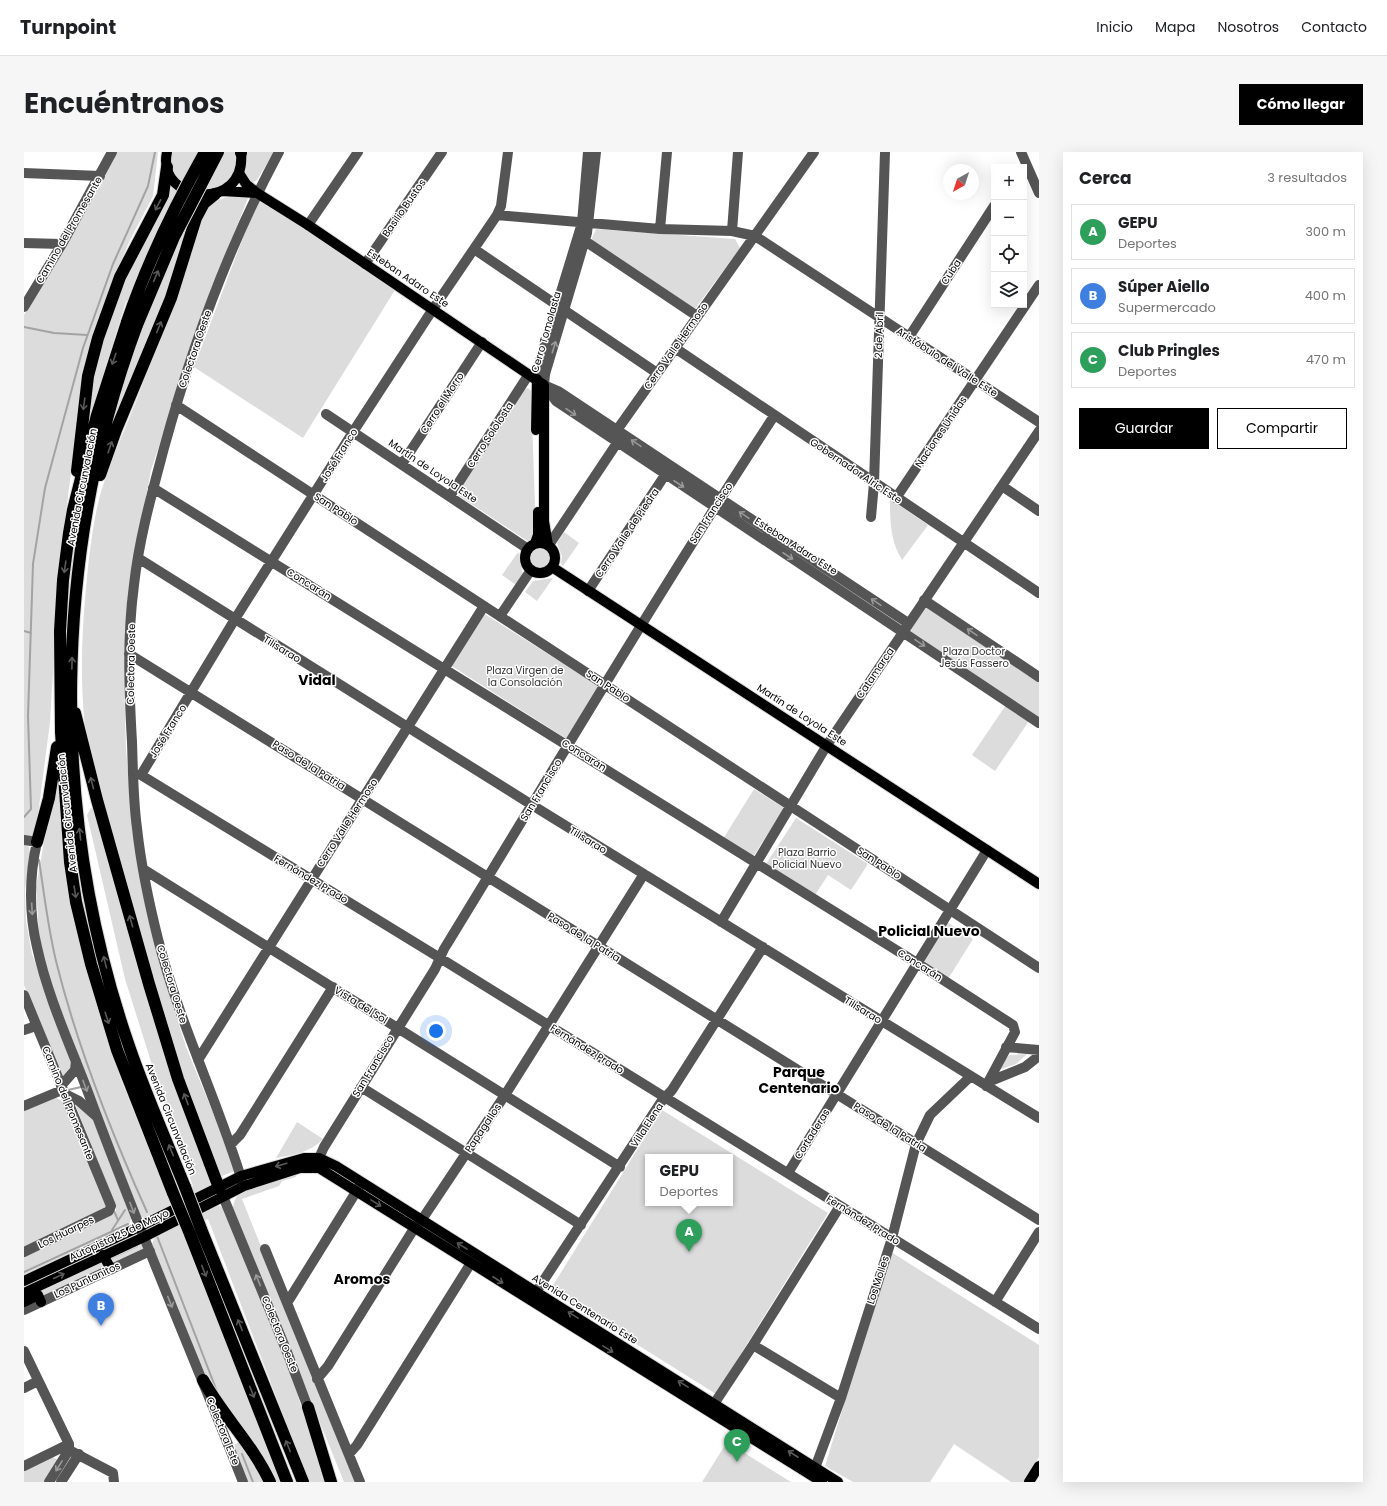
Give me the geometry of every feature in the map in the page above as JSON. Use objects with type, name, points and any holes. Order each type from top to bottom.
[{"type":"highway","name":"Avenida Circunvalación","points":[[205,152],[159,239],[143,274],[97,461],[79,566],[74,615],[70,730],[84,869],[105,966],[129,1046],[303,1482]]},
{"type":"highway","name":"Avenida Circunvalación","points":[[218,152],[174,237],[109,372],[73,510],[63,580],[59,684],[67,836],[76,902],[91,964],[117,1050],[287,1482]]},
{"type":"highway","points":[[73,510],[88,376],[98,338],[120,277],[163,195],[167,167]]},
{"type":"highway","points":[[88,510],[116,430],[171,298],[196,218],[204,203],[219,193]]},
{"type":"highway","points":[[37,842],[53,775],[56,753],[59,684]]},
{"type":"highway","points":[[71,690],[83,749],[149,984],[178,1079],[222,1193]]},
{"type":"highway","points":[[202,1380],[250,1448],[270,1482]]},
{"type":"highway","points":[[308,1407],[330,1482]]},
{"type":"main road","points":[[167,152],[167,167],[172,178],[180,188],[191,194],[203,196],[219,193],[257,193]]},
{"type":"main road","points":[[219,193],[235,180],[239,173],[241,152]]},
{"type":"main road","name":"Esteban Adaro Este","points":[[239,173],[246,184],[257,193],[308,225],[537,379]]},
{"type":"main road","name":"Cerro Tomolasta","points":[[537,379],[544,521],[548,545]]},
{"type":"main road","name":"Cerro Tomolasta","points":[[531,546],[538,523],[537,379]]},
{"type":"main road","points":[[541,542],[548,545],[554,553],[555,558],[552,567],[540,573],[531,570],[525,558],[531,546],[541,542]]},
{"type":"main road","name":"Martín de Loyola Este","points":[[552,567],[1039,884]]},
{"type":"main road","points":[[222,1193],[242,1181],[304,1158],[319,1163]]},
{"type":"main road","name":"Avenida Centenario Este","points":[[319,1163],[336,1166],[359,1187],[418,1224],[536,1292],[813,1472],[838,1482]]},
{"type":"main road","name":"Autopista 25 de Mayo","points":[[24,1281],[139,1227],[222,1193]]},
{"type":"main road","name":"Autopista 25 de Mayo","points":[[24,1293],[144,1237],[222,1193]]},
{"type":"main road","name":"Avenida Centenario Este","points":[[418,1224],[471,1262],[528,1299],[711,1407]]},
{"type":"main road","points":[[103,1255],[111,1269]]},
{"type":"main road","points":[[24,1302],[38,1295],[41,1302]]},
{"type":"main road","points":[[1029,1482],[1039,1466]]},
{"type":"main road","name":"Avenida Centenario Este","points":[[813,1472],[822,1482]]},
{"type":"street","name":"Camino del Promesante","points":[[24,307],[62,244],[112,152]]},
{"type":"street","name":"Colectora Oeste","points":[[242,1181],[170,982],[158,940],[136,827],[137,774],[129,690],[129,654],[134,584],[138,558],[153,488],[176,405],[220,279],[257,193],[279,152]]},
{"type":"street","points":[[308,225],[358,152]]},
{"type":"street","name":"Basilio Bustos","points":[[365,264],[442,152]]},
{"type":"street","name":"José Franco","points":[[137,774],[192,693],[235,619],[353,432],[433,309],[497,215],[501,206],[508,152]]},
{"type":"street","name":"Cerro Tomolasta","points":[[585,223],[588,152]]},
{"type":"street","name":"Cerro Tomolasta","points":[[537,379],[539,364],[561,309],[582,239],[596,152]]},
{"type":"street","points":[[660,229],[667,152]]},
{"type":"street","points":[[732,231],[738,152]]},
{"type":"street","name":"Cerro Valle Hermoso","points":[[617,430],[814,152]]},
{"type":"street","name":"2 de Abril","points":[[871,517],[874,483],[885,152]]},
{"type":"street","points":[[1024,158],[1039,193]]},
{"type":"street","points":[[24,173],[100,176]]},
{"type":"street","name":"Cuba","points":[[909,337],[991,211]]},
{"type":"street","points":[[497,215],[660,229],[732,231],[755,236]]},
{"type":"street","name":"Aristóbulo del Valle Este","points":[[755,236],[1039,422]]},
{"type":"street","points":[[582,239],[697,316]]},
{"type":"street","points":[[24,243],[62,244]]},
{"type":"street","points":[[474,249],[657,373]]},
{"type":"street","name":"Naciones Unidas","points":[[896,498],[1039,285]]},
{"type":"street","name":"Cerro el Morro","points":[[402,464],[482,342]]},
{"type":"street","name":"Gobernador Alric Este","points":[[675,348],[1039,593]]},
{"type":"street","name":"Esteban Adaro Este","points":[[537,379],[558,391],[720,498],[906,627],[1039,723]]},
{"type":"street","name":"Esteban Adaro Este","points":[[537,379],[556,401],[617,443],[714,507],[906,627]]},
{"type":"street","name":"Cerro Sololosta","points":[[450,496],[537,379]]},
{"type":"street","name":"San Pablo","points":[[176,405],[1039,968]]},
{"type":"street","name":"Martín de Loyola Este","points":[[326,414],[450,496],[531,546]]},
{"type":"street","name":"San Francisco","points":[[319,1163],[324,1147],[606,685],[640,624],[774,416]]},
{"type":"street","points":[[548,545],[617,443],[617,430]]},
{"type":"street","name":"Catamarca","points":[[721,922],[827,745],[1039,430]]},
{"type":"street","name":"Cerro Valle de Piedra","points":[[588,591],[665,475]]},
{"type":"street","points":[[1002,486],[1039,510]]},
{"type":"street","name":"Concarán","points":[[153,488],[917,963],[1013,1025],[1015,1032],[1006,1047]]},
{"type":"street","name":"Tilisarao","points":[[138,558],[532,805],[971,1076],[987,1084],[1039,1118]]},
{"type":"street","points":[[500,616],[531,570]]},
{"type":"street","points":[[924,600],[1039,677]]},
{"type":"street","name":"Cerro Valle Hermoso","points":[[198,1060],[484,606]]},
{"type":"street","name":"Paso de la Patria","points":[[129,654],[364,798],[488,877],[1039,1220]]},
{"type":"street","name":"Fernández Prado","points":[[137,774],[440,958],[1039,1329]]},
{"type":"street","points":[[24,840],[37,842]]},
{"type":"street","name":"Colectora Este","points":[[37,842],[34,855],[31,893],[32,918],[37,947],[53,1000],[139,1227],[243,1482]]},
{"type":"street","name":"Cortaderas","points":[[788,1173],[987,850]]},
{"type":"street","name":"Vista del Sol","points":[[143,869],[269,946],[620,1167]]},
{"type":"street","name":"Papagallos","points":[[317,1379],[328,1366],[418,1224],[505,1095],[644,874]]},
{"type":"street","name":"Villa Elena","points":[[528,1299],[536,1292],[665,1098],[672,1090],[762,947]]},
{"type":"street","points":[[230,1145],[240,1134],[333,987]]},
{"type":"street","name":"Camino del Promesante","points":[[24,995],[111,1206],[109,1211]]},
{"type":"street","points":[[24,1030],[36,1026]]},
{"type":"street","points":[[987,1084],[1006,1047],[1039,1050]]},
{"type":"street","points":[[987,1084],[1025,1067],[1039,1056]]},
{"type":"street","points":[[24,1106],[62,1090],[75,1070],[75,1059]]},
{"type":"street","name":"Los Molles","points":[[813,1472],[841,1398],[892,1238],[916,1144],[930,1115],[971,1076]]},
{"type":"street","points":[[361,1088],[581,1225]]},
{"type":"street","points":[[62,1090],[79,1101],[97,1117]]},
{"type":"street","points":[[287,1303],[359,1187]]},
{"type":"street","name":"Colectora Oeste","points":[[222,1193],[287,1352],[337,1482]]},
{"type":"street","points":[[711,1407],[753,1345],[840,1206]]},
{"type":"street","name":"Los Huarpes","points":[[24,1252],[109,1211]]},
{"type":"street","points":[[995,1302],[1039,1232]]},
{"type":"street","points":[[265,1249],[360,1482]]},
{"type":"street","name":"Los Puntanitos","points":[[24,1310],[150,1251]]},
{"type":"street","points":[[349,1454],[358,1445],[471,1262]]},
{"type":"street","points":[[753,1345],[841,1398]]},
{"type":"street","points":[[24,1351],[72,1449],[113,1473],[114,1482]]},
{"type":"street","points":[[24,1388],[38,1381]]},
{"type":"street","points":[[24,1466],[72,1449]]},
{"type":"street","points":[[49,1482],[72,1449]]},
{"type":"street","points":[[61,1482],[72,1449]]},
{"type":"green space","points":[[116,152],[158,152],[153,196],[130,240],[111,284],[84,369],[60,560],[50,722],[36,830],[32,836],[24,836],[24,315]]},
{"type":"green space","points":[[171,152],[236,152],[235,171],[231,178],[217,188],[200,190],[191,188],[183,185],[175,176],[172,166]]},
{"type":"green space","points":[[247,152],[274,152],[257,180],[252,183],[248,180],[245,173]]},
{"type":"green space","points":[[167,181],[182,193],[200,200],[177,272],[105,442],[132,352],[149,311],[126,301],[102,378],[86,440],[90,376],[118,288]]},
{"type":"green space","points":[[231,196],[248,198],[212,289],[151,470],[128,596],[124,676],[126,749],[132,822],[143,891],[158,959],[186,1047],[216,1120],[234,1171],[222,1176],[216,1171],[179,1061],[141,936],[88,747],[83,702],[82,657],[88,567],[101,492],[110,465],[142,386],[203,212],[214,201]]},
{"type":"green space","points":[[258,198],[395,290],[303,438],[194,367]]},
{"type":"green space","points":[[596,229],[735,239],[740,248],[695,309],[593,243],[592,238]]},
{"type":"green space","points":[[528,388],[531,391],[536,534],[534,539],[529,542],[459,496],[458,492],[525,389]]},
{"type":"green space","points":[[890,499],[928,525],[902,560],[893,538]]},
{"type":"green space","points":[[564,532],[579,543],[563,566],[561,563],[562,556],[557,543]]},
{"type":"green space","points":[[540,546],[548,550],[552,558],[548,566],[540,570],[532,566],[528,558],[532,550]]},
{"type":"green space","points":[[518,552],[523,574],[516,585],[502,575]]},
{"type":"green space","points":[[553,578],[537,601],[525,592],[533,581]]},
{"type":"green space","name":"Plaza Doctor Jesús Fassero","points":[[926,606],[1039,681],[1039,719],[909,632]]},
{"type":"green space","name":"Plaza Virgen de la Consolación","points":[[483,613],[600,687],[567,739],[450,665]]},
{"type":"green space","points":[[1006,705],[1029,721],[995,771],[972,755]]},
{"type":"green space","points":[[60,752],[62,834],[103,1022],[120,1077],[153,1160],[170,1197],[193,1186],[170,1122],[125,979],[87,815],[91,808],[96,810],[177,1095],[211,1183],[209,1189],[145,1218],[139,1216],[56,997],[40,949],[36,887]]},
{"type":"green space","name":"Plaza Barrio Policial Nuevo","points":[[754,789],[784,808],[753,857],[723,839]]},
{"type":"green space","name":"Plaza Barrio Policial Nuevo","points":[[796,818],[868,864],[851,890],[828,875],[815,895],[766,864]]},
{"type":"green space","points":[[24,844],[29,847],[30,853],[25,890],[26,921],[32,954],[73,1065],[65,1077],[59,1075],[24,985]]},
{"type":"green space","points":[[947,922],[973,939],[948,979],[922,963]]},
{"type":"green space","points":[[1027,1054],[1016,1064],[996,1071],[1009,1055]]},
{"type":"green space","points":[[55,1097],[65,1103],[106,1207],[24,1248],[24,1109]]},
{"type":"green space","points":[[77,1102],[91,1114],[131,1218],[130,1223],[127,1227],[24,1276],[24,1256],[116,1211],[116,1207],[75,1104]]},
{"type":"green space","points":[[662,1110],[733,1154],[645,1154],[645,1206],[733,1206],[733,1154],[828,1213],[716,1394],[550,1290]]},
{"type":"green space","points":[[297,1122],[323,1139],[308,1150],[276,1158]]},
{"type":"green space","points":[[296,1174],[296,1177],[282,1181],[279,1186],[242,1199],[355,1482],[344,1482],[233,1208],[235,1200],[248,1187],[268,1180]]},
{"type":"green space","points":[[217,1205],[225,1208],[292,1377],[325,1482],[309,1482],[208,1219],[183,1229],[285,1482],[272,1482],[212,1390],[197,1357],[152,1244],[155,1236]]},
{"type":"green space","points":[[140,1242],[146,1249],[113,1265],[107,1256]]},
{"type":"green space","points":[[891,1252],[1039,1345],[1039,1457],[1023,1482],[1011,1482],[954,1444],[930,1482],[853,1482],[825,1466]]},
{"type":"green space","points":[[101,1258],[105,1268],[45,1295],[39,1293],[24,1295]]},
{"type":"green space","points":[[240,1442],[265,1482],[248,1482],[235,1449],[235,1444]]},
{"type":"green space","points":[[727,1442],[791,1482],[702,1482]]},
{"type":"green space","points":[[53,1457],[58,1460],[45,1482],[24,1482],[24,1469]]},
{"type":"waterway","points":[[24,817],[31,809],[28,716],[33,564],[45,488],[83,348],[113,264],[148,186],[155,152]]},
{"type":"waterway","points":[[24,327],[54,333],[87,335]]},
{"type":"waterway","points":[[24,631],[31,633]]},
{"type":"waterway","points":[[39,860],[53,949],[64,993],[108,1120],[147,1212]]},
{"type":"waterway","points":[[68,1090],[81,1087]]},
{"type":"waterway","points":[[112,1230],[125,1210]]},
{"type":"waterway","points":[[114,1211],[118,1220]]},
{"type":"waterway","points":[[24,1272],[128,1224]]},
{"type":"waterway","points":[[157,1236],[218,1394]]},
{"type":"waterway","points":[[111,1258],[137,1246]]},
{"type":"waterway","points":[[79,1272],[102,1262]]},
{"type":"waterway","points":[[242,1454],[253,1482]]},
{"type":"place","name":"GEPU","points":[[689,1252]]},
{"type":"place","name":"Súper Aiello","points":[[101,1326]]},
{"type":"place","name":"Club Pringles","points":[[737,1462]]},
{"type":"district","name":"Vidal","points":[[317,680]]},
{"type":"district","name":"Policial Nuevo","points":[[929,931]]},
{"type":"district","name":"Parque Centenario","points":[[799,1080]]},
{"type":"district","name":"Aromos","points":[[362,1279]]}]
